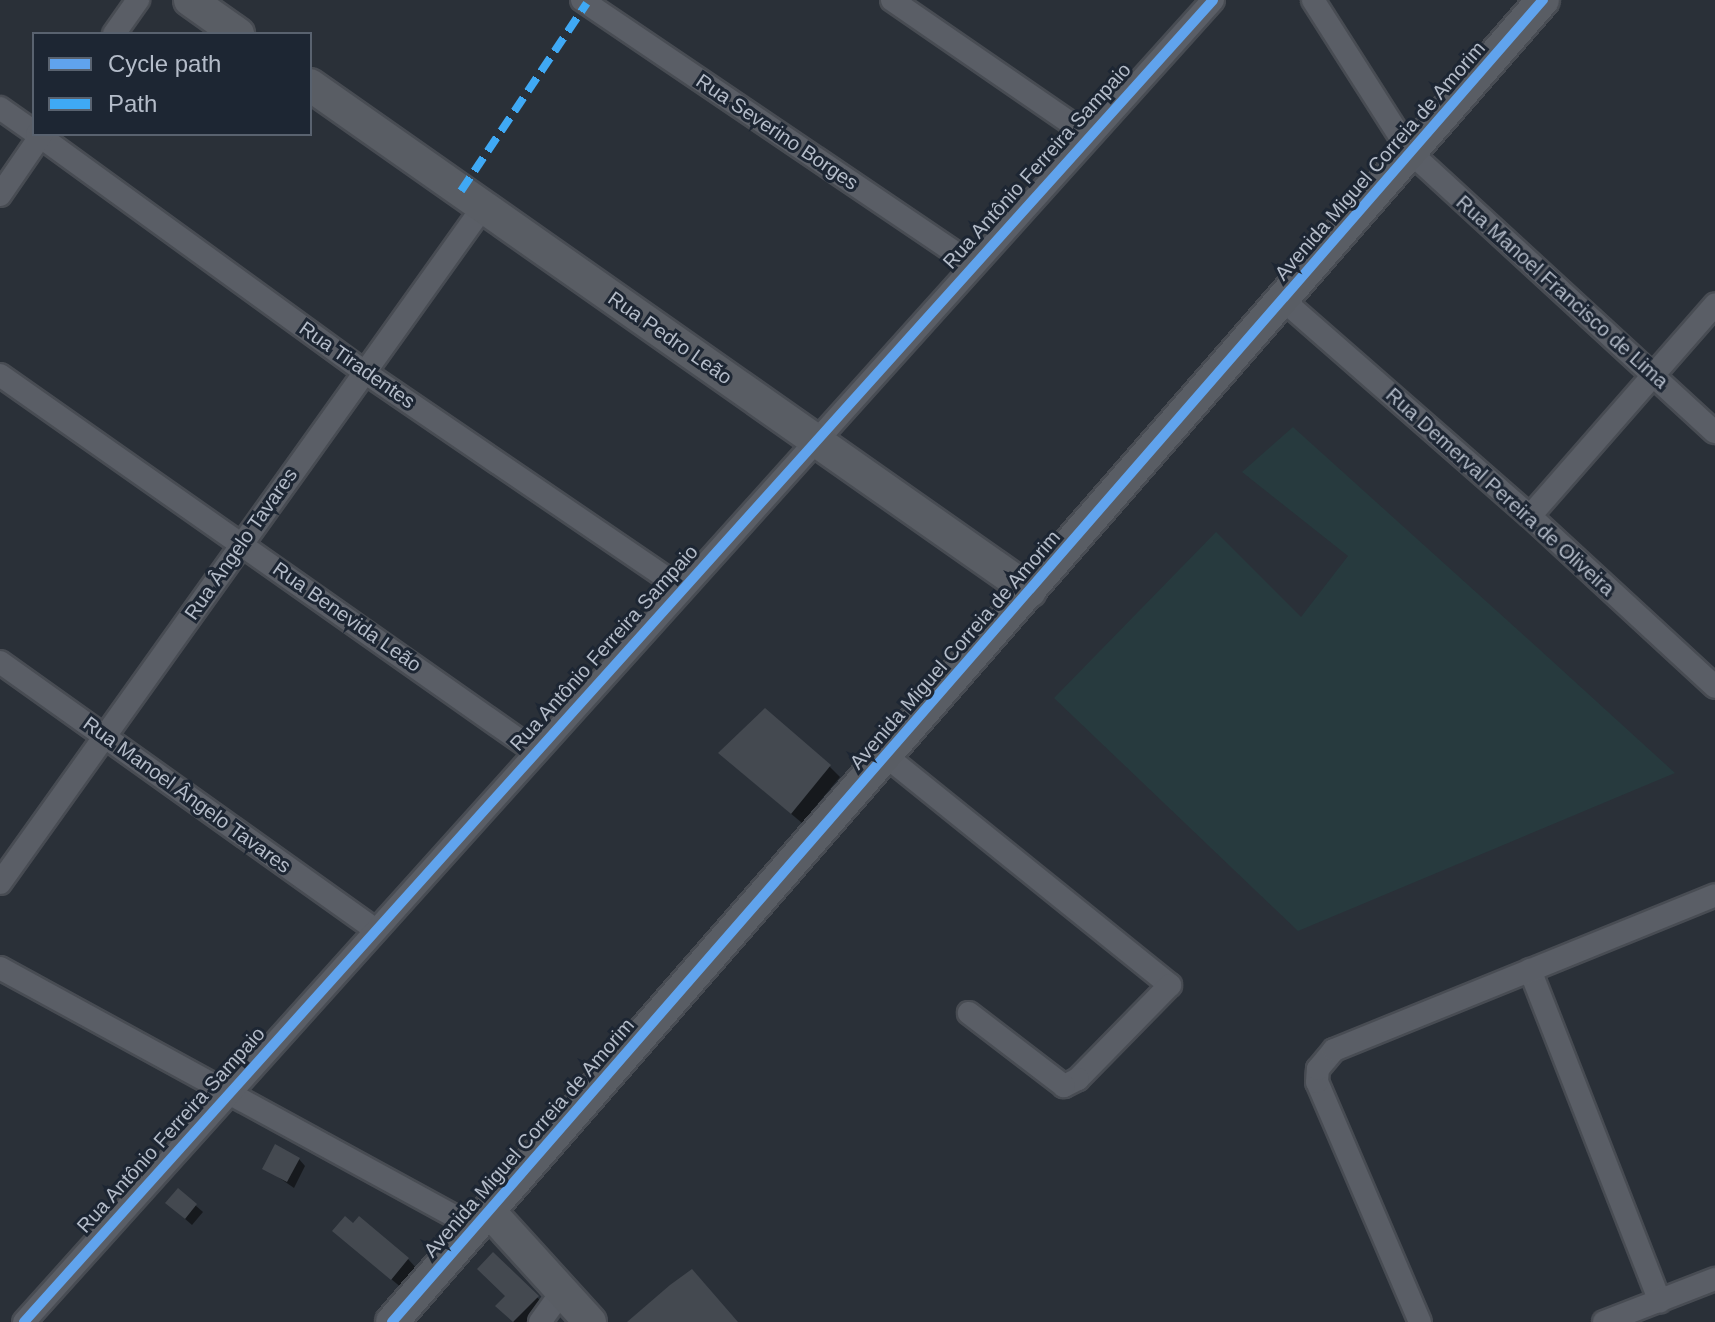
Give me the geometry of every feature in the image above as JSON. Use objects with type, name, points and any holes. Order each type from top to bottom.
[{"type":"street","points":[[115,32],[138,0]]},
{"type":"street","points":[[190,0],[235,32]]},
{"type":"street","points":[[892,0],[1089,136]]},
{"type":"street","name":"Rua Antônio Ferreira Sampaio","points":[[24,1322],[972,264],[1213,0]]},
{"type":"street","name":"Rua Manoel Francisco de Lima","points":[[1313,0],[1410,152],[1715,432]]},
{"type":"street","name":"Avenida Miguel Correia de Amorim","points":[[392,1322],[1543,0]]},
{"type":"street","name":"Rua Severino Borges","points":[[586,1],[972,264]]},
{"type":"street","name":"Rua Pedro Leão","points":[[312,86],[1030,591]]},
{"type":"street","name":"Rua Tiradentes","points":[[0,108],[32,129]]},
{"type":"street","points":[[0,195],[38,136]]},
{"type":"street","name":"Rua Tiradentes","points":[[42,136],[363,371],[682,589]]},
{"type":"street","name":"Rua Ângelo Tavares","points":[[0,883],[483,207]]},
{"type":"street","name":"Rua Demerval Pereira de Oliveira","points":[[1283,300],[1530,516],[1715,687]]},
{"type":"street","points":[[1530,516],[1715,305]]},
{"type":"street","name":"Rua Benevida Leão","points":[[0,375],[536,752]]},
{"type":"street","name":"Rua Manoel Ângelo Tavares","points":[[0,662],[374,929]]},
{"type":"street","points":[[886,756],[1170,985],[1078,1079],[1064,1086],[969,1013]]},
{"type":"street","points":[[1420,1322],[1317,1082],[1318,1069],[1334,1050],[1715,895]]},
{"type":"street","points":[[0,968],[228,1092],[482,1219],[590,1322]]},
{"type":"street","points":[[1530,970],[1660,1301]]},
{"type":"street","points":[[1604,1322],[1715,1279]]},
{"type":"street","points":[[540,1322],[562,1292]]},
{"type":"green space","points":[[1293,427],[1675,773],[1298,931],[1054,698],[1216,532],[1301,617],[1348,556],[1242,472]]},
{"type":"building","points":[[765,708],[831,765],[791,814],[718,753]]},
{"type":"building","points":[[275,1144],[300,1158],[287,1182],[262,1169]]},
{"type":"building","points":[[178,1188],[197,1204],[185,1219],[165,1203]]},
{"type":"building","points":[[345,1216],[353,1223],[359,1216],[409,1258],[391,1280],[332,1231]]},
{"type":"building","points":[[493,1252],[539,1296],[513,1322],[495,1306],[505,1296],[477,1269]]},
{"type":"building","points":[[692,1269],[738,1322],[627,1322],[670,1285]]},
{"type":"marked path","points":[[461,191],[587,3]]},
{"type":"cycle path","points":[[24,1322],[1213,0]]},
{"type":"cycle path","points":[[392,1322],[1543,0]]}]
